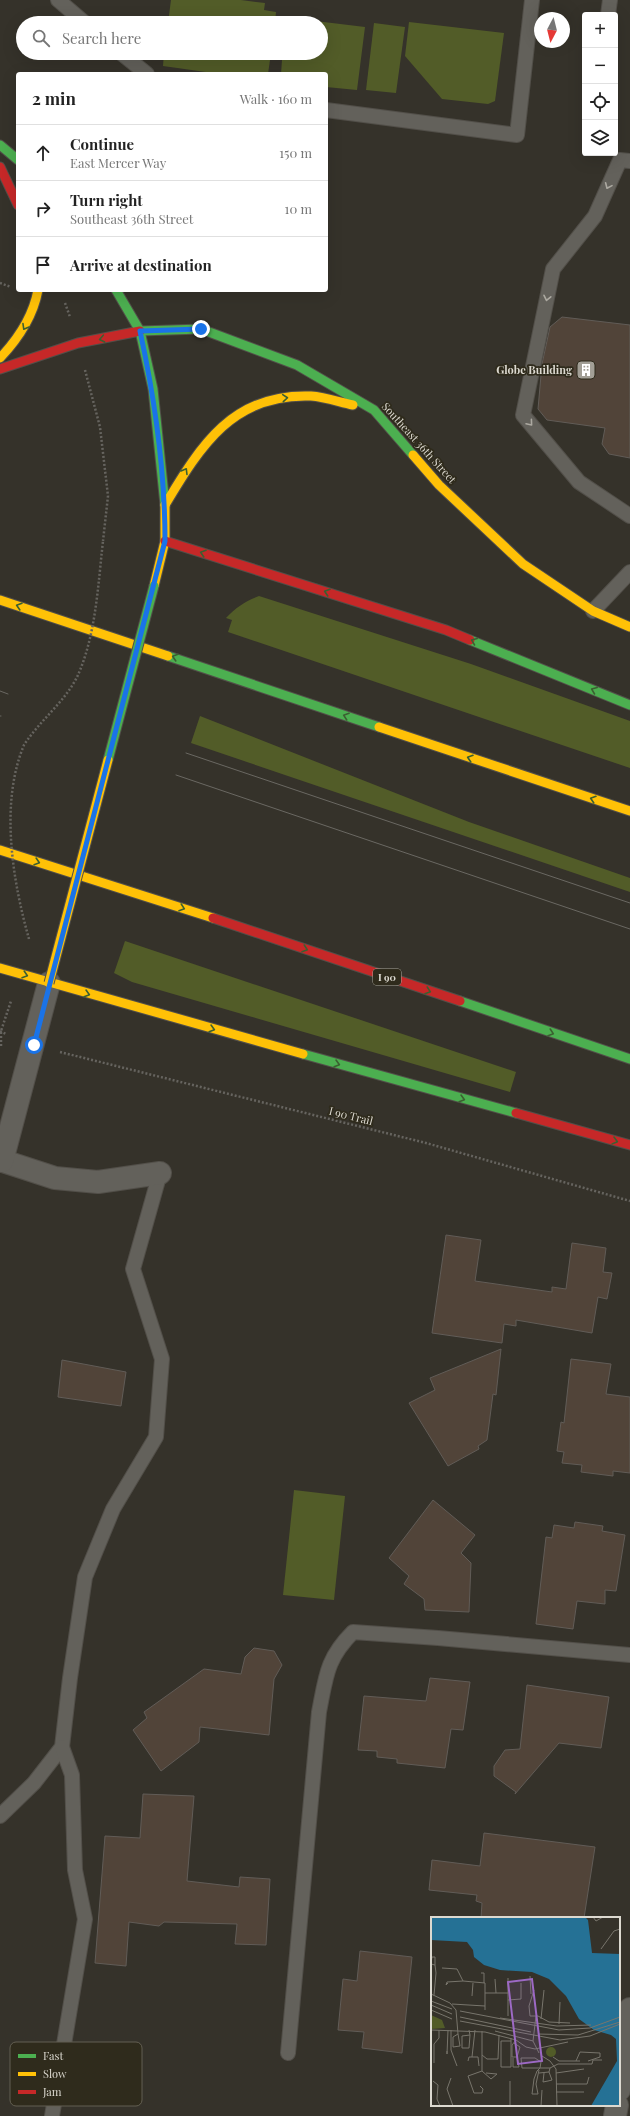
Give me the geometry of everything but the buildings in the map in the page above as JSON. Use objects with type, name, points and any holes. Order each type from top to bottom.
[{"type":"main road","points":[[0,145],[16,158]]},
{"type":"main road","points":[[0,167],[16,201]]},
{"type":"main road","points":[[0,358],[16,342],[30,318],[37,292]]},
{"type":"main road","points":[[49,983],[165,541],[165,505],[153,389],[140,331],[117,292]]},
{"type":"main road","name":"Southeast 36th Street","points":[[0,369],[78,343],[140,331],[201,329],[297,365],[374,410],[439,485],[523,564],[594,611],[630,627]]},
{"type":"main road","points":[[165,505],[194,455],[211,434],[248,406],[281,398],[312,396],[374,410]]},
{"type":"main road","points":[[165,541],[446,630],[630,705]]},
{"type":"main road","points":[[0,600],[630,811]]},
{"type":"main road","name":"I 90","points":[[0,850],[145,895],[630,1059]]},
{"type":"main road","points":[[0,968],[630,1146]]},
{"type":"street","points":[[49,983],[1,1160],[55,1178],[98,1182],[160,1173]]},
{"type":"street","points":[[620,2083],[630,2009]]},
{"type":"street","points":[[616,2116],[617,2106]]},
{"type":"lane","points":[[58,0],[77,16]]},
{"type":"lane","points":[[328,110],[518,134],[532,0]]},
{"type":"lane","points":[[608,12],[610,0]]},
{"type":"lane","points":[[130,60],[145,72]]},
{"type":"lane","points":[[622,157],[595,216],[553,269],[523,415],[579,482],[630,516]]},
{"type":"lane","points":[[594,611],[630,572]]},
{"type":"lane","points":[[64,2042],[85,1919],[75,1870],[72,1775],[62,1747],[70,1678],[85,1577],[113,1509],[156,1437],[162,1359],[133,1269],[160,1173]]},
{"type":"lane","points":[[288,2053],[319,1712],[328,1666],[340,1645],[353,1632],[630,1655]]},
{"type":"lane","points":[[0,1816],[34,1783],[62,1747]]},
{"type":"lane","points":[[52,2116],[54,2106]]},
{"type":"path","points":[[0,283],[7,286]]},
{"type":"path","points":[[7,800],[13,769],[18,755],[26,742],[70,689],[83,660],[98,584],[108,496],[100,427],[84,369]]},
{"type":"path","points":[[6,837],[21,910],[29,939]]},
{"type":"path","points":[[1,1049],[1,1031],[7,1013]]},
{"type":"path","name":"I 90 Trail","points":[[67,1054],[426,1143],[630,1201]]},
{"type":"green space","points":[[171,0],[241,0],[265,3],[264,10],[276,12],[276,16],[169,16]]},
{"type":"green space","points":[[409,22],[504,33],[495,101],[488,104],[442,99],[405,56]]},
{"type":"green space","points":[[328,23],[365,27],[357,90],[328,87],[328,72],[281,72],[282,60],[328,60]]},
{"type":"green space","points":[[374,23],[405,27],[396,93],[366,90]]},
{"type":"green space","points":[[163,60],[270,60],[268,72],[206,72],[163,66]]},
{"type":"green space","points":[[259,596],[471,664],[630,721],[630,768],[228,632],[232,620],[226,618],[241,605]]},
{"type":"green space","points":[[200,716],[469,822],[630,878],[630,892],[191,743]]},
{"type":"green space","points":[[125,941],[516,1072],[510,1092],[132,982],[114,973]]},
{"type":"green space","points":[[294,1490],[345,1496],[334,1600],[283,1595]]},
{"type":"tram line","points":[[0,691],[8,694]]},
{"type":"tram line","points":[[186,753],[630,903]]},
{"type":"tram line","points":[[176,775],[630,929]]},
{"type":"traffic: fast","points":[[0,145],[16,158]]},
{"type":"traffic: fast","points":[[117,292],[140,331],[153,389],[165,505]]},
{"type":"traffic: fast","points":[[140,331],[201,329],[297,365],[374,410],[413,455]]},
{"type":"traffic: fast","points":[[108,760],[154,586]]},
{"type":"traffic: fast","points":[[470,640],[630,705]]},
{"type":"traffic: fast","points":[[168,656],[379,727]]},
{"type":"traffic: fast","points":[[460,1001],[630,1059]]},
{"type":"traffic: fast","points":[[303,1054],[516,1113]]},
{"type":"traffic: slow","points":[[0,358],[24,327],[33,309],[38,292]]},
{"type":"traffic: slow","points":[[165,505],[178,483],[206,443],[222,427],[240,413],[260,403],[284,397],[311,396],[327,398],[353,405]]},
{"type":"traffic: slow","points":[[413,455],[439,485],[523,564],[593,611],[630,627]]},
{"type":"traffic: slow","points":[[154,586],[165,541],[165,505]]},
{"type":"traffic: slow","points":[[0,600],[168,656]]},
{"type":"traffic: slow","points":[[379,727],[630,811]]},
{"type":"traffic: slow","points":[[49,983],[108,760]]},
{"type":"traffic: slow","points":[[0,850],[213,918]]},
{"type":"traffic: slow","points":[[0,968],[303,1054]]},
{"type":"traffic: jam","points":[[0,167],[16,201]]},
{"type":"traffic: jam","points":[[0,369],[78,343],[140,331]]},
{"type":"traffic: jam","points":[[165,541],[446,630],[470,640]]},
{"type":"traffic: jam","points":[[213,918],[460,1001]]},
{"type":"traffic: jam","points":[[516,1113],[630,1145]]},
{"type":"place","name":"Globe Building","points":[[586,370]]},
{"type":"route","points":[[34,1045],[165,541],[165,505],[153,389],[140,331],[201,329]]}]
